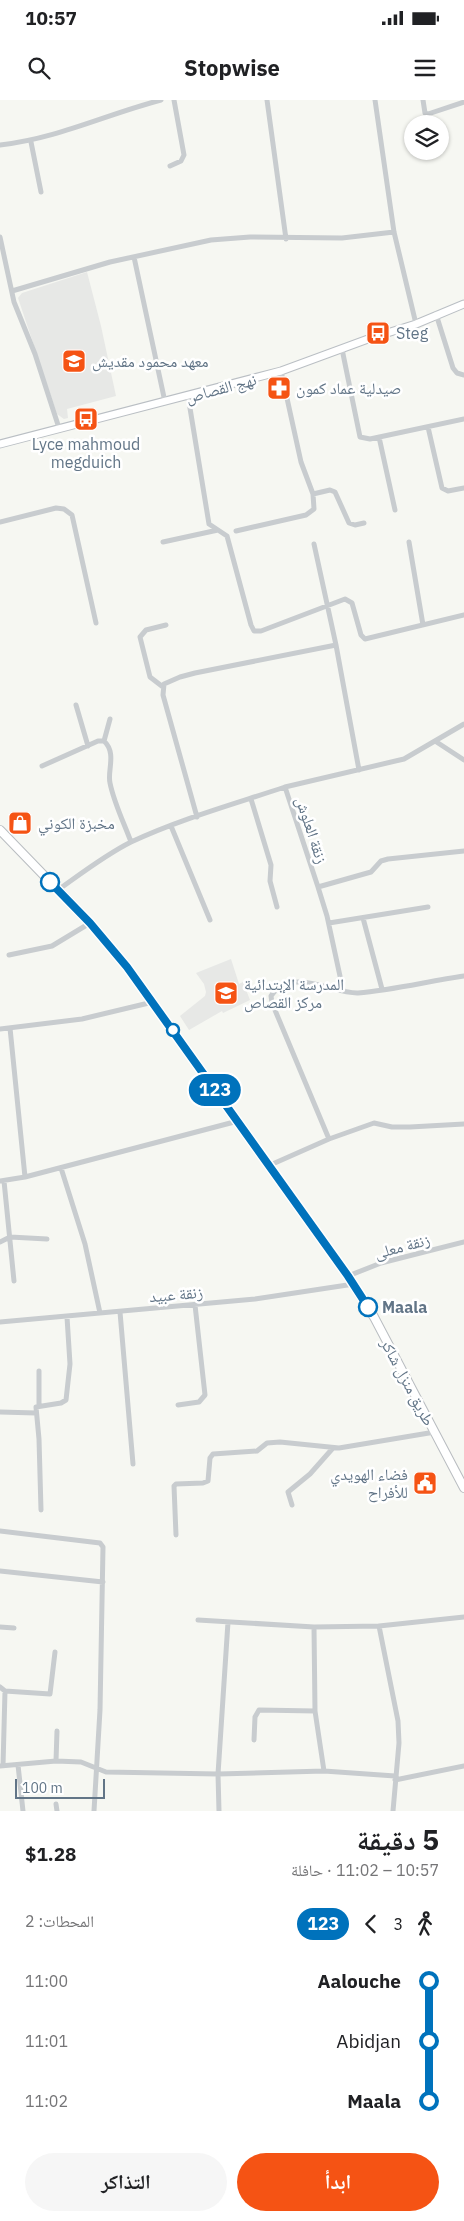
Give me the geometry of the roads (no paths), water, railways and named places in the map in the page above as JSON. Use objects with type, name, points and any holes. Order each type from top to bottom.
[{"type":"main road","name":"طريق منزل شاكر","points":[[0,830],[90,923],[127,967],[354,1284],[374,1317],[464,1488]]},
{"type":"street","points":[[0,146],[31,142],[75,129],[126,109],[160,100]]},
{"type":"street","points":[[170,166],[181,161],[184,155],[174,100]]},
{"type":"street","points":[[267,100],[286,239]]},
{"type":"street","points":[[375,100],[394,232],[416,324]]},
{"type":"street","points":[[423,100],[424,111],[428,114],[464,102]]},
{"type":"street","points":[[31,142],[41,192]]},
{"type":"street","points":[[12,291],[110,262],[211,240],[342,238],[394,232]]},
{"type":"street","points":[[0,237],[14,302],[35,354],[59,428]]},
{"type":"street","points":[[134,257],[165,402]]},
{"type":"street","name":"نهج القصاص","points":[[0,444],[281,372],[342,348],[416,324],[436,314],[464,304]]},
{"type":"street","points":[[436,314],[453,368],[457,373],[464,375]]},
{"type":"street","points":[[342,348],[358,435],[366,439],[464,418]]},
{"type":"street","points":[[236,531],[311,513],[315,506],[313,494],[301,462],[281,372]]},
{"type":"street","points":[[188,396],[209,524],[225,534],[229,540],[254,631],[260,632],[346,598],[350,600],[361,635],[365,639],[464,615]]},
{"type":"street","points":[[428,426],[442,488],[448,491],[464,488]]},
{"type":"street","points":[[378,437],[396,510]]},
{"type":"street","points":[[313,494],[330,490],[335,492],[349,523],[355,525],[364,523]]},
{"type":"street","points":[[0,522],[56,508],[64,509],[72,515],[96,623]]},
{"type":"street","points":[[163,542],[219,530]]},
{"type":"street","points":[[409,542],[423,625]]},
{"type":"street","points":[[314,544],[336,645],[359,770]]},
{"type":"street","points":[[166,625],[146,630],[140,637],[150,677],[163,687],[197,817]]},
{"type":"street","points":[[163,687],[166,682],[188,675],[336,645]]},
{"type":"street","points":[[76,706],[88,746]]},
{"type":"street","points":[[104,741],[110,719]]},
{"type":"street","points":[[285,787],[409,757],[464,724]]},
{"type":"street","points":[[42,766],[104,741]]},
{"type":"street","points":[[104,741],[107,744],[112,764],[110,782],[131,842]]},
{"type":"street","points":[[435,741],[464,760]]},
{"type":"street","name":"زنقة العلوش","points":[[58,890],[131,842],[171,826],[285,787],[318,887],[371,872],[381,861],[388,858],[464,851]]},
{"type":"street","points":[[251,798],[271,865],[270,881],[277,907]]},
{"type":"street","points":[[171,826],[210,920]]},
{"type":"street","points":[[318,887],[329,923],[343,990]]},
{"type":"street","points":[[329,923],[428,907]]},
{"type":"street","points":[[363,918],[382,989]]},
{"type":"street","points":[[9,955],[52,946],[90,923]]},
{"type":"street","points":[[329,1139],[272,1003],[271,996],[281,986],[295,983],[321,985],[358,993],[464,976]]},
{"type":"street","points":[[0,1029],[82,1018],[153,1002]]},
{"type":"street","points":[[10,1028],[25,1177]]},
{"type":"street","points":[[14,1281],[2,1181],[61,1168],[238,1121]]},
{"type":"street","points":[[268,1166],[329,1139],[374,1123],[392,1127],[464,1124]]},
{"type":"street","points":[[61,1168],[85,1244],[100,1313]]},
{"type":"street","points":[[0,1242],[10,1237],[47,1238]]},
{"type":"street","name":"زنقة معلى","points":[[348,1276],[381,1263],[464,1242]]},
{"type":"street","name":"زنقة عبيد","points":[[0,1322],[263,1298],[354,1284]]},
{"type":"street","points":[[178,1405],[199,1402],[205,1395],[195,1305]]},
{"type":"street","points":[[120,1312],[133,1464]]},
{"type":"street","points":[[38,1405],[61,1403],[66,1400],[70,1364],[67,1316]]},
{"type":"street","points":[[38,1371],[38,1405],[36,1413],[41,1510]]},
{"type":"street","points":[[0,1412],[36,1413]]},
{"type":"street","points":[[176,1535],[174,1486],[179,1483],[203,1483],[208,1481],[210,1458],[213,1454],[257,1451],[267,1443],[280,1442],[333,1448],[435,1432]]},
{"type":"street","points":[[292,1505],[288,1492],[310,1474],[333,1448]]},
{"type":"street","points":[[0,1531],[100,1543],[103,1547],[97,1769],[94,1811]]},
{"type":"street","points":[[0,1571],[103,1582]]},
{"type":"street","points":[[198,1620],[314,1627],[379,1626],[464,1617]]},
{"type":"street","points":[[219,1811],[218,1774],[228,1622]]},
{"type":"street","points":[[379,1626],[398,1721],[399,1743],[393,1811]]},
{"type":"street","points":[[0,1627],[14,1628]]},
{"type":"street","points":[[314,1627],[315,1710],[324,1771]]},
{"type":"street","points":[[0,1687],[5,1691],[50,1694],[55,1652]]},
{"type":"street","points":[[5,1691],[2,1766],[56,1761],[87,1763],[106,1772],[218,1774],[324,1771],[395,1778],[464,1766]]},
{"type":"street","points":[[254,1740],[255,1717],[259,1710],[315,1710]]},
{"type":"street","points":[[56,1761],[57,1731]]},
{"type":"street","points":[[18,1765],[23,1811]]},
{"type":"street","points":[[56,1804],[57,1811]]},
{"type":"place","name":"Steg","points":[[378,333]]},
{"type":"place","name":"معهد محمود مقديش","points":[[74,361]]},
{"type":"place","name":"صيدلية عماد كمون","points":[[279,388]]},
{"type":"place","name":"Lyce mahmoud megduich","points":[[86,419]]},
{"type":"place","name":"مخبزة الكوني","points":[[20,823]]},
{"type":"place","name":"المدرسة الإبتدائية مركز القصاص","points":[[226,993]]},
{"type":"place","name":"Maala","points":[[368,1307]]},
{"type":"place","name":"فضاء الهويدي للأفراح","points":[[425,1483]]}]
